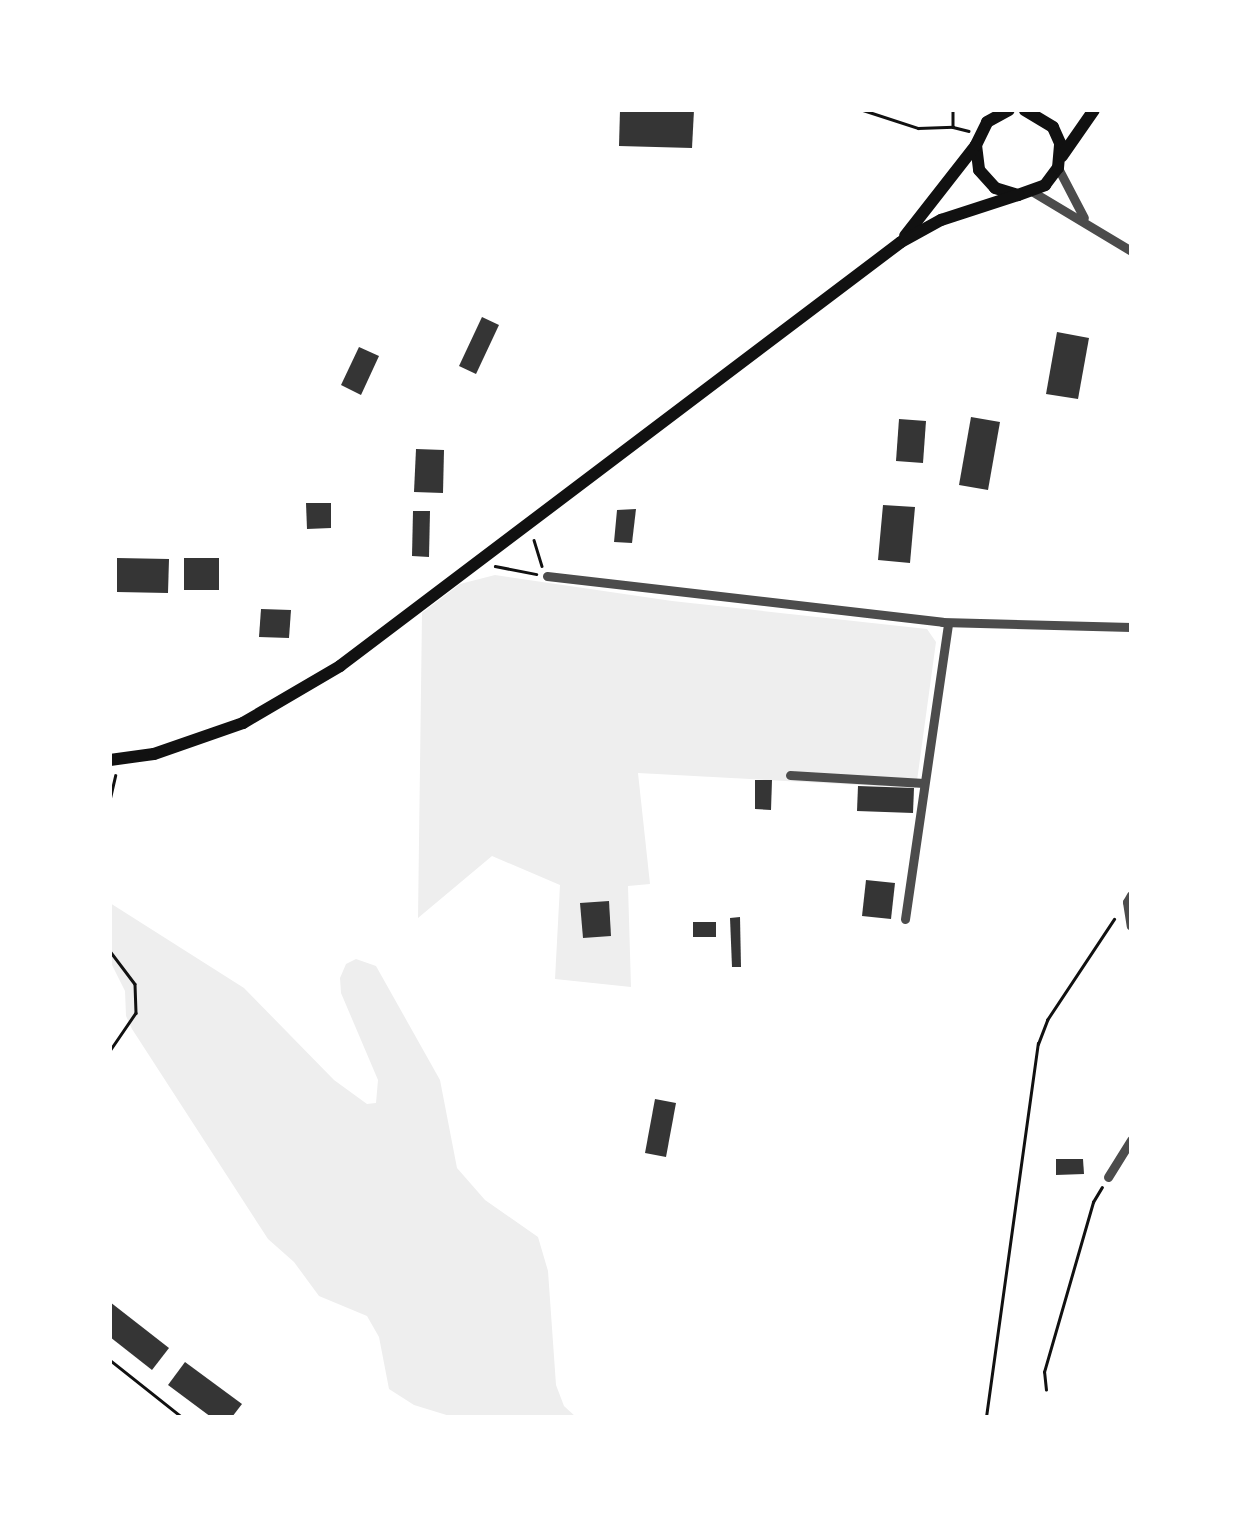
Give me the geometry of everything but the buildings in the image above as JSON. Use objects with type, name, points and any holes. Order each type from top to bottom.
[{"type":"main road","points":[[901,242],[998,114],[1009,110]]},
{"type":"main road","points":[[1025,110],[1053,126],[1059,163]]},
{"type":"main road","points":[[113,760],[154,754],[243,723],[340,666],[901,242],[969,208],[1045,185],[1094,110]]},
{"type":"main road","points":[[978,139],[986,180],[1026,193]]},
{"type":"street","points":[[1059,163],[1086,220]]},
{"type":"street","points":[[1026,193],[1086,220],[1131,251]]},
{"type":"street","points":[[547,576],[948,623],[1131,627]]},
{"type":"street","points":[[904,919],[948,623]]},
{"type":"street","points":[[790,775],[924,784]]},
{"type":"street","points":[[1129,899],[1131,926]]},
{"type":"street","points":[[1108,1177],[1131,1140]]},
{"type":"path","points":[[863,110],[918,128],[953,128],[978,139]]},
{"type":"path","points":[[953,110],[953,128]]},
{"type":"path","points":[[532,521],[539,561],[547,576]]},
{"type":"path","points":[[479,561],[547,576]]},
{"type":"path","points":[[110,798],[113,760]]},
{"type":"path","points":[[986,1417],[1038,1044],[1046,1020],[1129,899]]},
{"type":"path","points":[[110,951],[135,984],[136,1013],[110,1051]]},
{"type":"path","points":[[1046,1390],[1044,1372],[1093,1202],[1108,1177]]},
{"type":"path","points":[[110,1360],[182,1417]]},
{"type":"shaded area","points":[[495,575],[672,601],[927,629],[936,642],[916,788],[638,773],[650,884],[628,886],[631,987],[555,979],[560,885],[492,856],[418,918],[422,613],[460,584]]},
{"type":"shaded area","points":[[110,903],[244,988],[334,1080],[367,1104],[376,1103],[378,1080],[341,993],[340,978],[346,964],[356,959],[376,966],[440,1080],[457,1168],[485,1200],[538,1237],[548,1271],[556,1385],[564,1406],[576,1417],[453,1417],[414,1405],[389,1389],[379,1337],[367,1316],[319,1296],[294,1262],[268,1239],[132,1029],[126,1016],[125,991],[110,961]]}]
